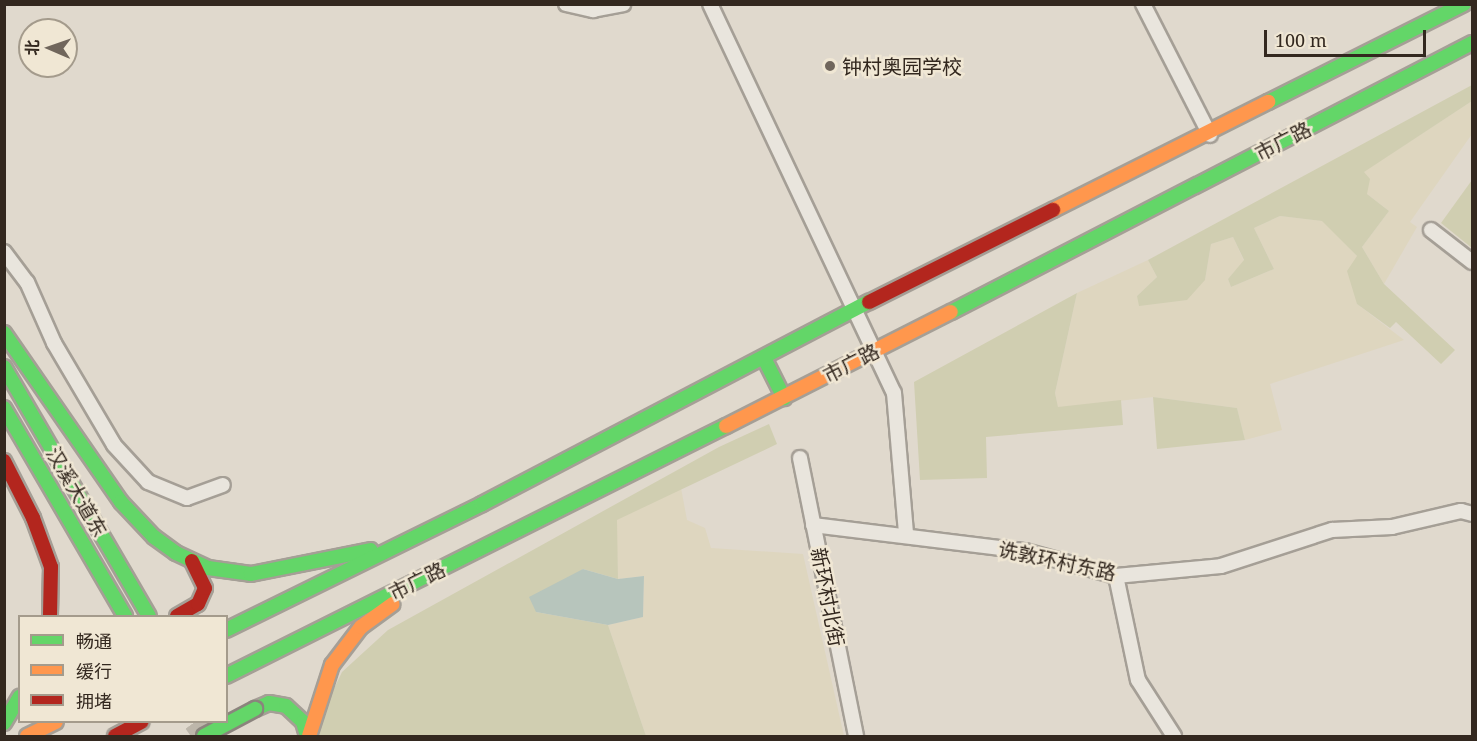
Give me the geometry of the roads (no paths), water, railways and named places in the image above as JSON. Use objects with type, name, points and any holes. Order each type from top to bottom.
[{"type":"main road","name":"市广路","points":[[228,629],[406,542],[856,309],[1210,135],[1464,4]]},
{"type":"main road","name":"市广路","points":[[228,675],[784,398],[1473,43]]},
{"type":"main road","points":[[1396,82],[1473,58]]},
{"type":"main road","points":[[4,333],[126,509],[154,537],[192,561],[251,574],[282,571],[406,542]]},
{"type":"main road","points":[[764,358],[784,398]]},
{"type":"main road","name":"汉溪大道东","points":[[4,367],[148,615]]},
{"type":"main road","name":"汉溪大道东","points":[[4,408],[124,615]]},
{"type":"main road","points":[[4,461],[33,518],[51,567],[50,615]]},
{"type":"main road","points":[[181,615],[198,604],[205,588],[192,561]]},
{"type":"main road","points":[[308,736],[332,665],[361,627],[439,570]]},
{"type":"main road","points":[[4,723],[18,699]]},
{"type":"main road","points":[[204,736],[269,703],[286,706],[303,722],[308,736]]},
{"type":"main road","points":[[27,736],[54,723]]},
{"type":"main road","points":[[115,736],[139,723]]},
{"type":"street","points":[[566,4],[593,10],[623,4]]},
{"type":"street","points":[[710,4],[894,393],[906,534]]},
{"type":"street","points":[[1143,4],[1210,135]]},
{"type":"street","points":[[1431,230],[1473,262]]},
{"type":"street","points":[[4,252],[27,282],[54,343],[114,446],[148,482],[187,498],[223,485]]},
{"type":"street","name":"新环村北街","points":[[800,458],[856,736]]},
{"type":"street","name":"诜敦环村东路","points":[[813,525],[906,534],[1025,551],[1116,576],[1221,566],[1332,530],[1392,527],[1461,511],[1473,514]]},
{"type":"street","points":[[1116,576],[1138,680],[1174,736]]},
{"type":"tunnel","points":[[195,723],[204,736]]},
{"type":"place","name":"钟村奥园学校","points":[[830,66]]}]
